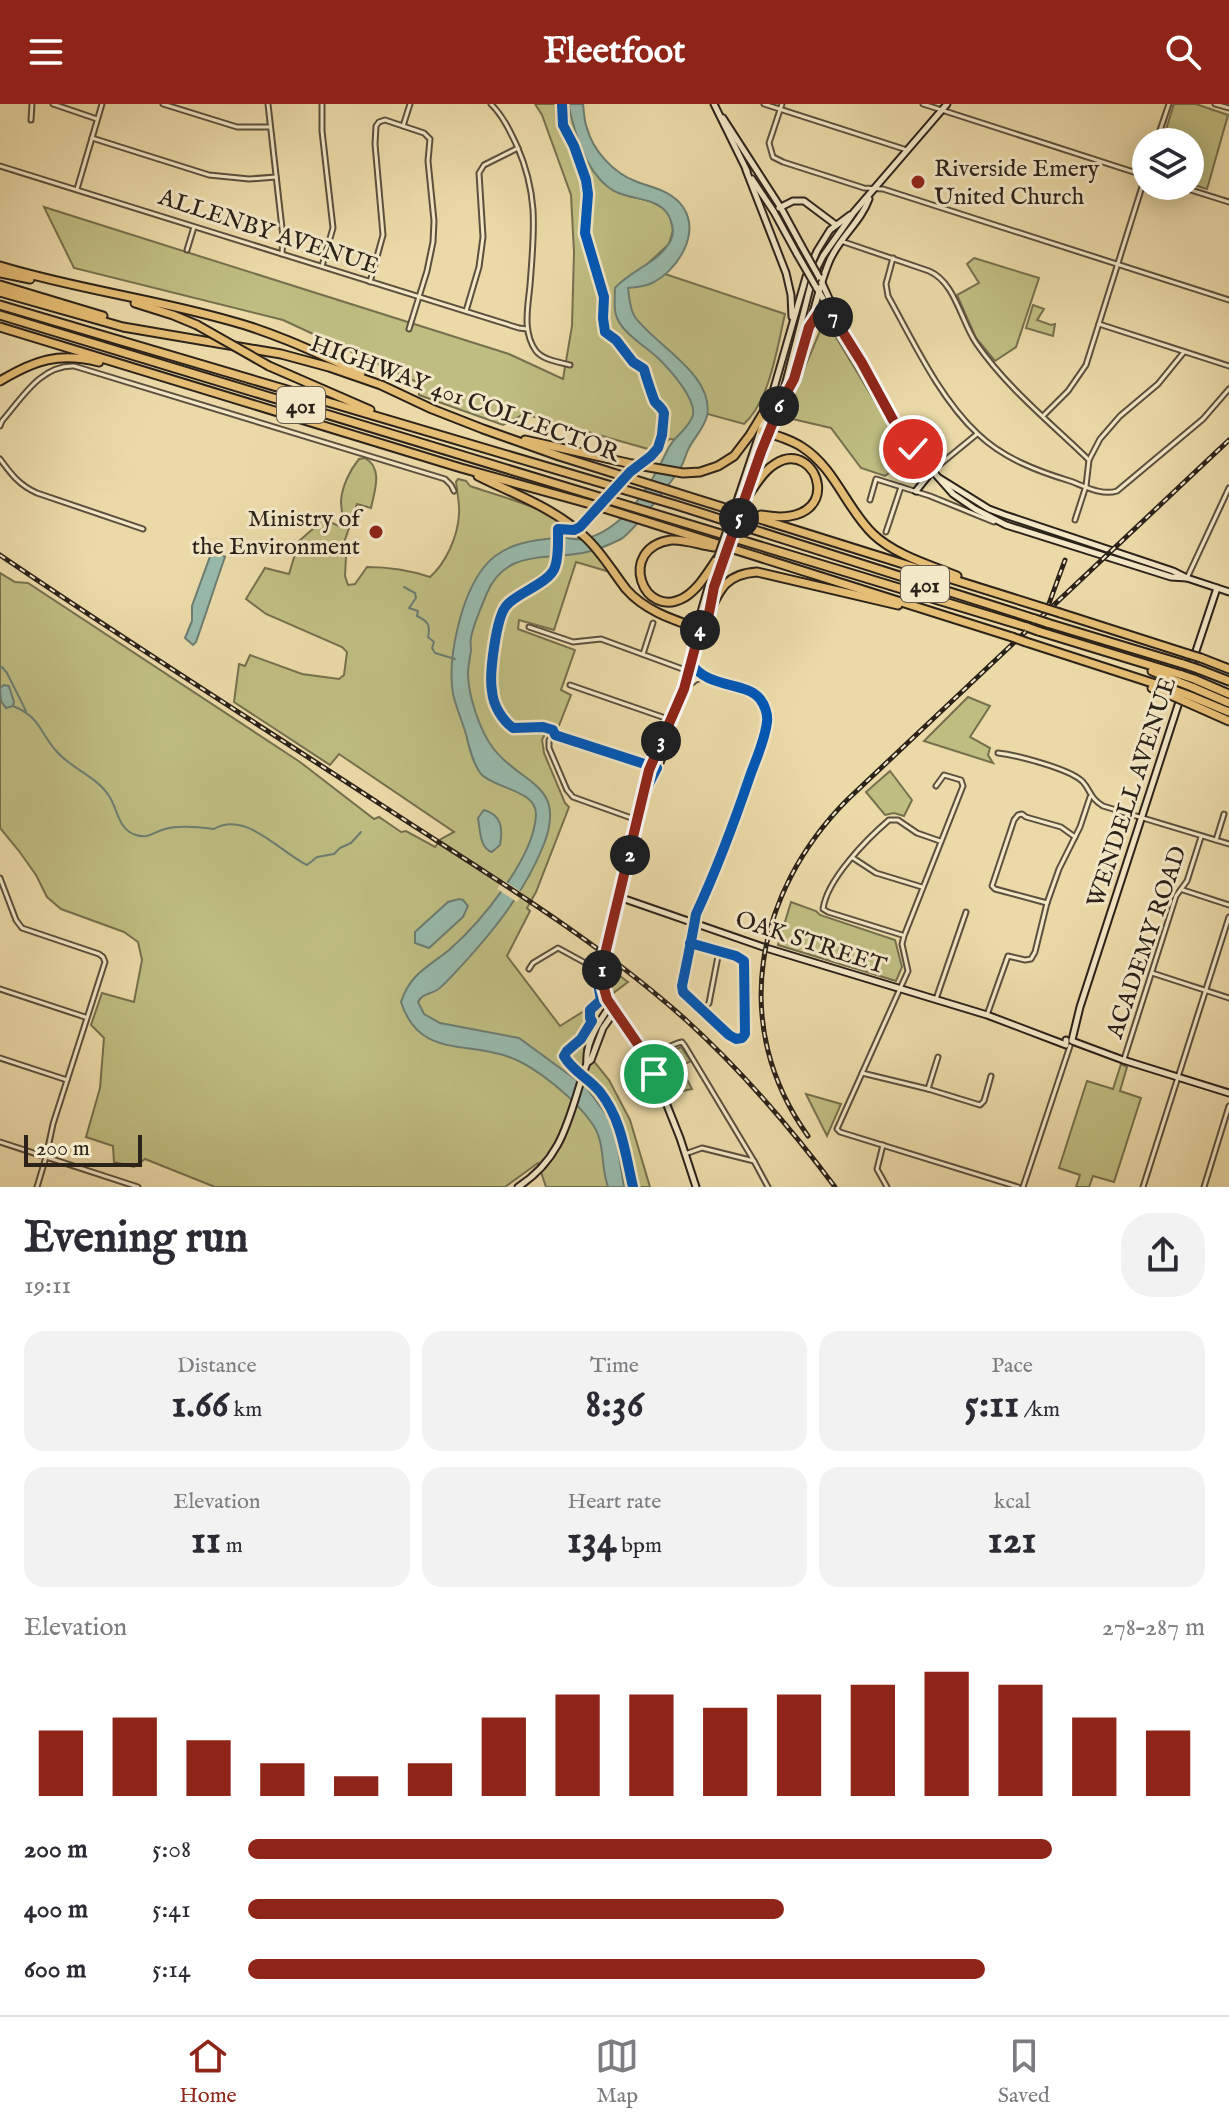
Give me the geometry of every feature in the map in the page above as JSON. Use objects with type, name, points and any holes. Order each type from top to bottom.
[{"type":"highway","points":[[0,266],[77,290]]},
{"type":"highway","points":[[0,273],[142,305],[197,325],[269,366],[356,402],[383,417]]},
{"type":"highway","points":[[41,278],[234,322],[331,360],[372,382]]},
{"type":"highway","points":[[0,285],[167,334]]},
{"type":"highway","name":"HIGHWAY 401 COLLECTOR","points":[[0,292],[123,327],[281,354],[343,372],[483,429],[619,475],[1229,669]]},
{"type":"highway","name":"401","points":[[0,305],[676,505],[1229,681]]},
{"type":"highway","name":"401","points":[[0,315],[1027,627],[1180,679],[1190,690],[1176,694],[1012,637],[594,505],[461,468],[0,327]]},
{"type":"highway","points":[[0,381],[36,362],[60,358],[84,358],[148,373]]},
{"type":"highway","points":[[483,429],[632,464],[683,473],[700,472],[734,456],[770,402]]},
{"type":"highway","points":[[765,432],[790,440],[814,457],[865,525],[882,541],[904,554],[996,593]]},
{"type":"highway","points":[[731,509],[767,516],[796,515],[814,502],[819,489],[818,478],[802,462],[790,459],[781,461],[743,496]]},
{"type":"highway","points":[[461,468],[515,492],[569,523],[595,546],[625,588],[644,605],[700,629]]},
{"type":"highway","points":[[720,560],[694,589],[678,600],[654,598],[645,589],[639,575],[641,561],[648,551],[669,540],[732,549]]},
{"type":"highway","points":[[709,613],[727,583],[738,575],[757,572],[869,600],[934,612]]},
{"type":"highway","points":[[1190,690],[1229,694]]},
{"type":"highway","points":[[1190,690],[1229,703]]},
{"type":"highway","points":[[1190,690],[1229,712]]},
{"type":"highway","points":[[1190,690],[1229,721]]},
{"type":"main road","points":[[714,104],[746,170],[786,273],[792,314],[788,342]]},
{"type":"main road","points":[[780,405],[813,276],[829,244],[947,104]]},
{"type":"main road","points":[[718,111],[781,208],[840,319],[846,337]]},
{"type":"main road","points":[[746,170],[774,212],[893,420],[913,449],[953,494],[1006,525],[1171,577],[1187,578]]},
{"type":"main road","points":[[765,432],[794,379],[820,280],[873,192]]},
{"type":"main road","points":[[774,212],[795,200],[804,201],[836,225]]},
{"type":"main road","points":[[696,1187],[646,1056],[604,991],[602,972],[644,793],[668,738],[667,730],[684,689],[700,629],[701,612],[765,432],[770,402],[806,277],[817,251],[836,225],[854,212]]},
{"type":"main road","points":[[809,327],[822,311],[832,315]]},
{"type":"main road","points":[[916,491],[935,474]]},
{"type":"main road","points":[[935,474],[989,509],[1229,592]]},
{"type":"main road","points":[[700,629],[709,613],[720,560]]},
{"type":"main road","name":"WENDELL AVENUE","points":[[1069,1043],[1217,588]]},
{"type":"main road","name":"OAK STREET","points":[[619,897],[900,990],[1229,1093]]},
{"type":"main road","points":[[518,1187],[544,1167],[560,1142],[586,1066],[613,1008]]},
{"type":"street","points":[[31,120],[32,104]]},
{"type":"street","points":[[53,104],[97,119]]},
{"type":"street","points":[[77,189],[102,104]]},
{"type":"street","points":[[163,104],[237,127],[270,127]]},
{"type":"street","points":[[268,104],[283,237],[282,254]]},
{"type":"street","points":[[322,104],[333,228],[322,266]]},
{"type":"street","points":[[403,126],[410,104]]},
{"type":"street","points":[[491,104],[509,128],[530,180],[534,212],[527,329],[541,356],[570,365]]},
{"type":"street","points":[[764,104],[782,107],[907,150]]},
{"type":"street","points":[[923,104],[1132,171]]},
{"type":"street","points":[[1161,128],[1169,104]]},
{"type":"street","points":[[1215,104],[1229,108]]},
{"type":"street","points":[[782,107],[769,143],[773,157],[873,192],[883,189],[1229,300]]},
{"type":"street","points":[[370,282],[383,235],[375,147],[376,129],[383,120],[427,134],[430,139],[428,167],[433,242],[409,329]]},
{"type":"street","points":[[92,138],[209,175],[249,179],[276,177]]},
{"type":"street","points":[[466,311],[479,267],[483,237],[479,173],[484,165],[518,148]]},
{"type":"street","name":"ALLENBY AVENUE","points":[[0,166],[527,329]]},
{"type":"street","points":[[1204,194],[1229,202]]},
{"type":"street","points":[[1044,415],[1083,371],[1138,200]]},
{"type":"street","points":[[187,250],[195,226]]},
{"type":"street","points":[[841,241],[936,274],[951,292],[974,341],[990,362],[1089,460]]},
{"type":"street","points":[[893,258],[886,284],[888,296],[948,401],[977,434],[1021,463],[1107,493],[1117,491],[1203,419],[1229,389]]},
{"type":"street","points":[[1099,324],[1229,366]]},
{"type":"street","points":[[1075,520],[1086,486],[1089,460],[1100,439],[1112,424],[1158,384],[1184,352]]},
{"type":"street","points":[[1,423],[44,375],[56,368],[74,366],[445,479],[454,491]]},
{"type":"street","points":[[935,474],[977,434]]},
{"type":"street","points":[[1,459],[11,476],[37,493],[143,529]]},
{"type":"street","points":[[870,500],[876,479],[1006,525]]},
{"type":"street","points":[[886,532],[901,487]]},
{"type":"street","points":[[1187,578],[1229,488]]},
{"type":"street","points":[[643,654],[653,623]]},
{"type":"street","points":[[529,627],[573,642],[601,639],[688,671]]},
{"type":"street","points":[[690,943],[736,956],[745,963],[745,1034],[742,1038],[732,1038],[682,989],[690,943],[695,923],[696,914],[728,842],[767,721],[765,708],[753,693],[705,677],[691,663]]},
{"type":"street","points":[[684,689],[705,677]]},
{"type":"street","points":[[570,685],[671,720]]},
{"type":"street","points":[[637,820],[573,797],[567,790],[549,743],[557,735],[654,767]]},
{"type":"street","points":[[998,753],[1011,754],[1072,774],[1084,783],[1090,797],[1103,806],[1229,844]]},
{"type":"street","points":[[936,786],[944,775],[961,780],[963,786],[904,936],[902,944],[908,971],[837,1129],[1020,1187]]},
{"type":"street","points":[[987,1015],[1008,956],[1025,960],[1031,959],[1035,952],[1059,869],[1075,838],[1090,797]]},
{"type":"street","points":[[1047,903],[992,886],[1014,820],[1022,814],[1061,827],[1075,838]]},
{"type":"street","points":[[1216,840],[1224,814]]},
{"type":"street","points":[[904,936],[828,912],[823,909],[824,903],[851,857],[889,820],[898,820],[917,833],[940,841]]},
{"type":"street","name":"ACADEMY ROAD","points":[[1123,1060],[1176,896],[1182,890],[1201,837]]},
{"type":"street","points":[[851,857],[876,873],[922,887]]},
{"type":"street","points":[[0,878],[22,928],[99,954],[103,957],[104,965],[85,1017],[37,1187]]},
{"type":"street","points":[[1182,890],[1229,905]]},
{"type":"street","points":[[936,999],[966,912]]},
{"type":"street","points":[[1143,1187],[1229,917]]},
{"type":"street","points":[[529,969],[558,948],[602,972]]},
{"type":"street","points":[[703,1011],[709,1003],[719,951]]},
{"type":"street","points":[[1152,973],[1229,998]]},
{"type":"street","points":[[0,989],[85,1017]]},
{"type":"street","points":[[646,1056],[682,1042],[768,1187]]},
{"type":"street","name":"WENDELL AVENUE","points":[[1020,1187],[1069,1043]]},
{"type":"street","points":[[928,1089],[938,1057]]},
{"type":"street","points":[[0,1058],[67,1080]]},
{"type":"street","points":[[862,1073],[980,1105],[991,1076]]},
{"type":"street","points":[[1204,1187],[1229,1106]]},
{"type":"street","points":[[0,1142],[138,1187]]},
{"type":"street","points":[[883,1145],[877,1169],[887,1187]]},
{"type":"street","points":[[685,1154],[702,1148],[754,1161]]},
{"type":"street","points":[[995,1187],[997,1180]]},
{"type":"shaded area","points":[[535,104],[568,104],[587,159],[625,195],[650,201],[665,209],[673,230],[669,244],[644,267],[785,314],[766,388],[753,414],[744,424],[708,414],[681,440],[669,439],[659,452],[524,414],[503,425],[419,395],[419,383],[283,320],[74,268],[44,207],[509,354],[563,379],[572,326],[574,252],[571,195],[542,115]]},
{"type":"shaded area","points":[[568,104],[583,104],[590,137],[612,167],[673,197],[688,218],[688,240],[678,261],[649,284],[628,288],[635,317],[682,362],[702,387],[707,401],[707,416],[678,472],[626,535],[591,551],[517,563],[495,579],[487,593],[471,640],[468,674],[472,702],[493,748],[538,787],[545,797],[550,808],[550,824],[536,863],[504,915],[444,984],[418,1002],[424,1014],[440,1023],[519,1038],[586,1087],[608,1117],[616,1136],[624,1187],[608,1187],[596,1129],[554,1084],[509,1057],[431,1040],[409,1020],[401,1002],[409,984],[462,938],[504,888],[533,832],[536,815],[530,800],[487,779],[478,770],[453,694],[454,646],[463,610],[476,579],[491,559],[519,544],[564,538],[585,539],[613,525],[636,503],[671,444],[693,415],[691,401],[676,378],[625,330],[615,311],[615,288],[663,252],[672,236],[671,221],[660,206],[616,192],[600,179],[582,149]]},
{"type":"shaded area","points":[[1174,104],[1196,104],[1228,115],[1207,189],[1204,188],[1204,128],[1166,128]]},
{"type":"shaded area","points":[[974,258],[1039,278],[1016,347],[995,361],[976,338],[957,295],[979,283],[967,264]]},
{"type":"shaded area","points":[[1033,305],[1044,309],[1037,320],[1055,324],[1053,336],[1026,328]]},
{"type":"shaded area","points":[[825,319],[909,458],[885,476],[861,468],[831,428],[784,417]]},
{"type":"shaded area","points":[[365,458],[371,462],[376,473],[376,487],[371,508],[357,504],[343,546],[348,585],[355,584],[367,567],[399,569],[430,577],[446,557],[456,531],[458,479],[574,527],[591,544],[610,572],[576,562],[554,630],[519,620],[518,629],[575,650],[561,690],[571,695],[558,728],[549,725],[542,740],[544,753],[569,807],[527,908],[530,911],[507,956],[560,1026],[600,1001],[584,1049],[609,1080],[630,1120],[650,1187],[546,1187],[538,1163],[505,1187],[215,1187],[145,1159],[134,1167],[114,1162],[113,1146],[86,1137],[100,1088],[104,1038],[91,1025],[102,993],[134,1002],[142,960],[138,942],[124,932],[61,909],[47,897],[36,875],[0,828],[0,573],[15,582],[28,583],[300,762],[374,819],[379,817],[401,832],[406,831],[435,847],[441,839],[454,832],[339,754],[330,765],[234,702],[239,664],[245,666],[250,655],[302,674],[339,679],[344,675],[347,652],[342,647],[266,614],[246,599],[265,568],[289,574],[299,541],[321,518],[339,526],[345,484],[359,459]]},
{"type":"shaded area","points":[[212,551],[225,557],[193,645],[185,638],[192,621],[192,606]]},
{"type":"shaded area","points":[[9,686],[14,702],[13,706],[6,708],[1,701],[0,688]]},
{"type":"shaded area","points":[[968,697],[990,706],[970,737],[990,748],[988,755],[993,763],[924,741]]},
{"type":"shaded area","points":[[890,771],[912,800],[904,816],[894,813],[885,815],[866,792]]},
{"type":"shaded area","points":[[484,810],[495,815],[501,828],[500,845],[492,852],[485,847],[480,833],[478,818]]},
{"type":"shaded area","points":[[459,899],[468,906],[463,917],[429,948],[415,943],[415,932],[448,902]]},
{"type":"shaded area","points":[[791,902],[895,940],[902,967],[896,981],[778,945]]},
{"type":"shaded area","points":[[608,967],[628,982],[612,994],[609,984]]},
{"type":"shaded area","points":[[681,1047],[691,1061],[680,1066],[692,1089],[669,1094],[657,1065],[675,1059],[672,1051]]},
{"type":"shaded area","points":[[1121,1064],[1127,1067],[1120,1091],[1141,1098],[1114,1182],[1093,1176],[1089,1187],[1076,1187],[1080,1175],[1059,1168],[1087,1081],[1113,1089]]},
{"type":"shaded area","points":[[806,1094],[841,1104],[827,1136]]},
{"type":"pier","points":[[503,880],[523,893],[517,902],[497,889]]},
{"type":"waterway","points":[[404,587],[415,593],[416,598],[409,608],[418,611],[417,616],[427,624],[428,637],[434,642],[432,648],[435,653],[455,659]]},
{"type":"waterway","points":[[0,668],[7,673],[26,711]]},
{"type":"waterway","points":[[13,706],[35,721],[64,759],[104,790],[125,829],[136,835],[148,836],[176,827],[214,829],[238,825],[262,835],[307,865],[317,857],[334,854],[361,832]]},
{"type":"railway","points":[[808,1136],[783,1094],[768,1050],[761,1006],[763,962],[773,918],[791,876],[816,837],[847,800],[1229,440]]},
{"type":"railway","points":[[0,555],[498,880],[614,961],[686,1020],[726,1059],[783,1121],[835,1187]]},
{"type":"railway","points":[[1047,609],[1065,560]]},
{"type":"cycle path","points":[[562,104],[563,125],[586,180],[585,233],[604,297],[605,332],[616,340],[633,362],[644,369],[655,402],[664,413],[662,435],[658,448],[651,456],[630,472],[580,527],[574,530],[558,529],[557,558],[552,573],[518,596],[503,611],[494,646],[492,691],[499,712],[513,728],[543,727],[553,730],[555,735],[657,768],[644,793]]},
{"type":"cycle path","points":[[690,943],[736,956],[744,961],[745,1034],[742,1038],[729,1035],[683,992],[682,986],[688,959],[689,950],[691,941],[696,914],[725,846],[760,749],[767,716],[762,701],[754,693],[707,677],[691,663]]},
{"type":"cycle path","points":[[615,1011],[604,991],[602,972],[646,781]]},
{"type":"cycle path","points":[[605,954],[596,972],[601,1000],[590,1010],[592,1021],[581,1039],[564,1056],[600,1092],[613,1114],[622,1137],[633,1187]]},
{"type":"place","name":"Riverside Emery United Church","points":[[918,182]]},
{"type":"place","name":"Ministry of the Environment","points":[[376,532]]},
{"type":"route","points":[[654,1074],[646,1056],[607,999],[602,981],[605,954],[649,770],[684,689],[700,629],[709,613],[714,587],[761,452],[794,379],[809,327],[822,311],[832,315],[913,449]]}]
